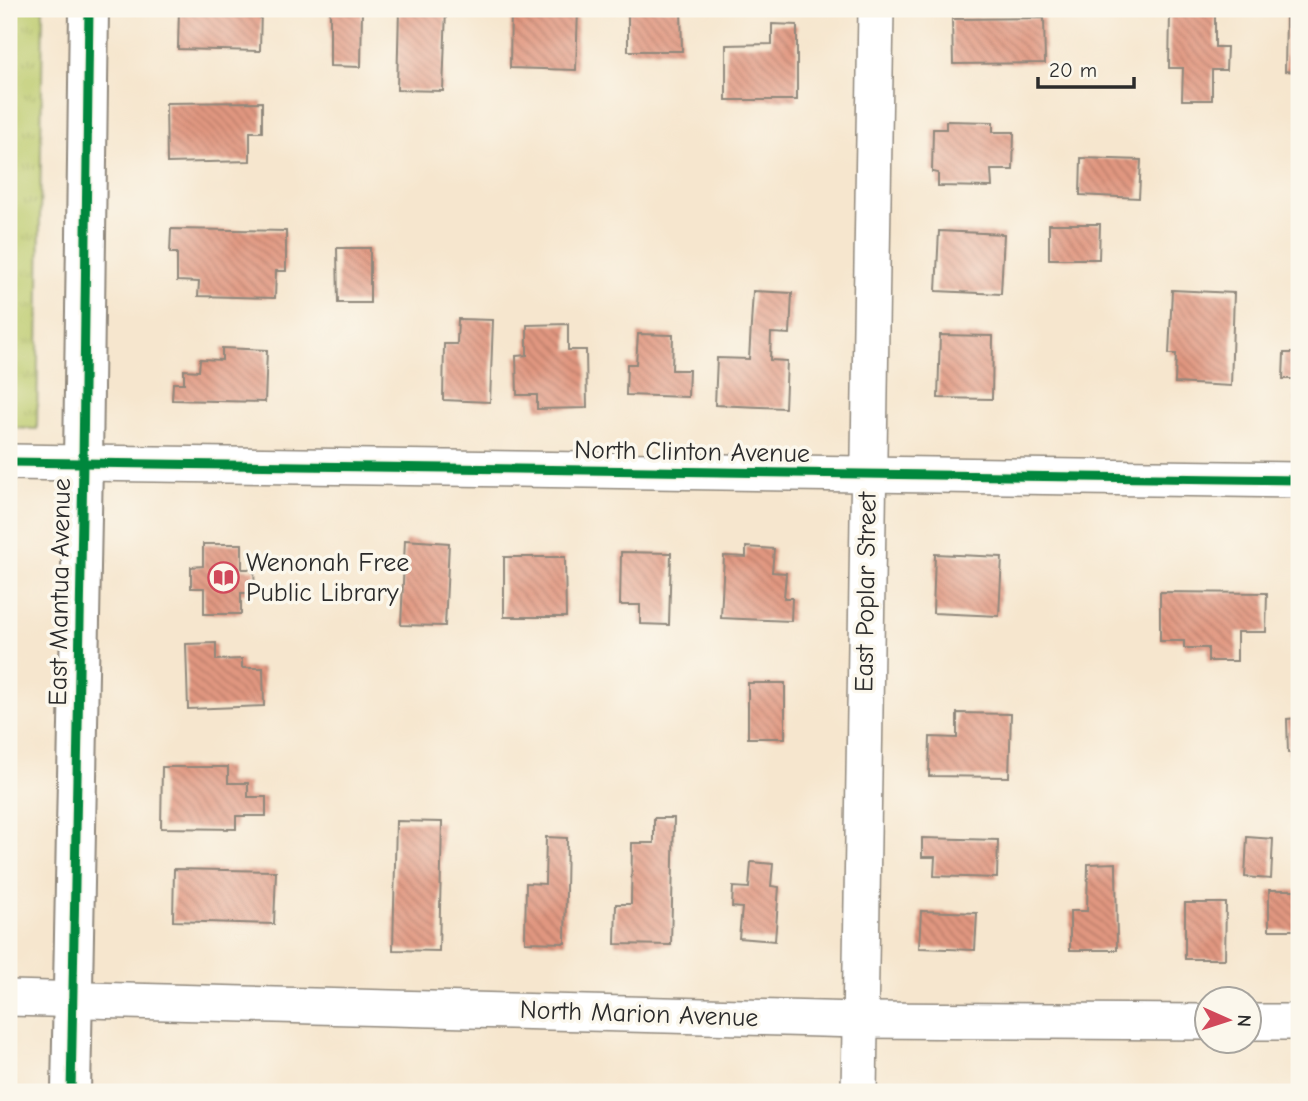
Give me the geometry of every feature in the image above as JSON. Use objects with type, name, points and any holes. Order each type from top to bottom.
[{"type":"street","name":"East Mantua Avenue","points":[[71,1092],[89,9]]},
{"type":"street","name":"East Poplar Street","points":[[859,1092],[876,9]]},
{"type":"street","name":"North Clinton Avenue","points":[[9,461],[1299,480]]},
{"type":"street","name":"North Marion Avenue","points":[[9,998],[859,1020],[1192,1022]]},
{"type":"street","points":[[1262,1022],[1299,1022]]},
{"type":"green space","points":[[9,9],[43,9],[37,429],[9,428]]},
{"type":"building","points":[[179,9],[261,9],[260,51],[178,49]]},
{"type":"building","points":[[330,9],[362,9],[361,67],[330,66]]},
{"type":"building","points":[[399,9],[446,9],[443,91],[397,90]]},
{"type":"building","points":[[511,9],[578,9],[576,70],[510,68]]},
{"type":"building","points":[[628,9],[681,9],[682,51],[628,51]]},
{"type":"building","points":[[1170,14],[1215,14],[1215,47],[1227,47],[1226,70],[1212,70],[1212,100],[1182,100],[1183,68],[1169,68]]},
{"type":"building","points":[[1286,16],[1299,16],[1299,72],[1285,71]]},
{"type":"building","points":[[1044,18],[1045,63],[953,64],[952,19]]},
{"type":"building","points":[[772,24],[797,25],[797,100],[726,100],[726,45],[772,44]]},
{"type":"building","points":[[262,102],[262,132],[250,132],[250,161],[167,163],[166,103]]},
{"type":"building","points":[[946,121],[993,122],[993,132],[1014,132],[1013,170],[991,170],[992,187],[938,186],[938,173],[932,172],[933,129],[946,129]]},
{"type":"building","points":[[1081,158],[1141,160],[1139,198],[1080,195]]},
{"type":"building","points":[[1049,224],[1100,224],[1099,259],[1049,259]]},
{"type":"building","points":[[171,229],[286,231],[286,271],[276,271],[275,298],[198,296],[199,282],[177,281],[177,253],[170,253]]},
{"type":"building","points":[[939,231],[1004,234],[1001,294],[936,291]]},
{"type":"building","points":[[337,248],[370,248],[370,303],[338,303]]},
{"type":"building","points":[[1172,290],[1234,293],[1231,386],[1175,383],[1176,354],[1169,354]]},
{"type":"building","points":[[753,291],[792,293],[790,334],[771,333],[770,360],[787,361],[785,408],[715,405],[717,358],[749,359]]},
{"type":"building","points":[[458,319],[493,320],[490,402],[443,400],[444,344],[457,344]]},
{"type":"building","points":[[568,324],[568,350],[586,350],[587,408],[537,409],[537,395],[517,395],[516,356],[527,355],[527,325]]},
{"type":"building","points":[[638,334],[673,335],[672,370],[689,370],[688,397],[626,395],[627,364],[636,364]]},
{"type":"building","points":[[940,335],[993,336],[992,399],[938,398]]},
{"type":"building","points":[[222,348],[267,350],[265,402],[172,400],[173,383],[184,383],[184,370],[199,371],[200,359],[222,360]]},
{"type":"building","points":[[1284,353],[1299,353],[1299,403],[1295,403],[1295,379],[1283,379]]},
{"type":"building","points":[[405,540],[449,543],[445,626],[401,625]]},
{"type":"building","name":"Wenonah Free Public Library","points":[[203,544],[242,544],[242,569],[254,569],[255,593],[241,593],[241,614],[204,614],[204,588],[191,588],[191,567],[203,566]]},
{"type":"building","points":[[746,547],[774,549],[772,572],[786,573],[784,598],[792,598],[791,621],[721,618],[724,556],[746,557]]},
{"type":"building","points":[[621,552],[671,553],[669,625],[640,624],[640,605],[620,605]]},
{"type":"building","points":[[935,554],[1002,557],[999,616],[933,613]]},
{"type":"building","points":[[504,557],[565,557],[566,617],[504,617]]},
{"type":"building","points":[[1160,592],[1267,593],[1266,632],[1237,632],[1237,661],[1208,661],[1208,648],[1184,648],[1184,641],[1160,641]]},
{"type":"building","points":[[216,643],[216,660],[242,659],[242,668],[263,668],[264,706],[188,709],[186,644]]},
{"type":"building","points":[[748,683],[785,683],[785,738],[748,738]]},
{"type":"building","points":[[957,713],[1011,714],[1009,777],[929,776],[930,737],[957,738]]},
{"type":"building","points":[[1299,718],[1299,752],[1288,753],[1287,719]]},
{"type":"building","points":[[162,767],[228,767],[228,783],[248,783],[248,797],[266,797],[266,816],[236,816],[236,829],[161,828]]},
{"type":"building","points":[[654,818],[674,818],[671,945],[615,944],[616,904],[631,904],[632,843],[654,843]]},
{"type":"building","points":[[396,821],[442,822],[439,951],[393,950]]},
{"type":"building","points":[[546,837],[567,838],[565,943],[525,942],[526,883],[545,884]]},
{"type":"building","points":[[1247,837],[1273,839],[1271,879],[1245,877]]},
{"type":"building","points":[[922,838],[998,840],[997,878],[934,876],[935,857],[922,857]]},
{"type":"building","points":[[751,862],[773,864],[771,886],[779,887],[775,941],[739,938],[742,908],[732,907],[733,887],[749,888]]},
{"type":"building","points":[[1116,863],[1117,950],[1070,950],[1070,911],[1087,911],[1088,864]]},
{"type":"building","points":[[174,869],[276,871],[274,924],[173,921]]},
{"type":"building","points":[[1269,890],[1299,890],[1299,930],[1269,930]]},
{"type":"building","points":[[1185,903],[1226,903],[1225,959],[1185,959]]},
{"type":"building","points":[[921,911],[977,913],[975,950],[919,948]]},
{"type":"cycle path","points":[[71,1092],[89,9]]},
{"type":"cycle path","points":[[9,462],[1299,480]]},
{"type":"place","name":"Wenonah Free Public Library","points":[[223,578]]}]
